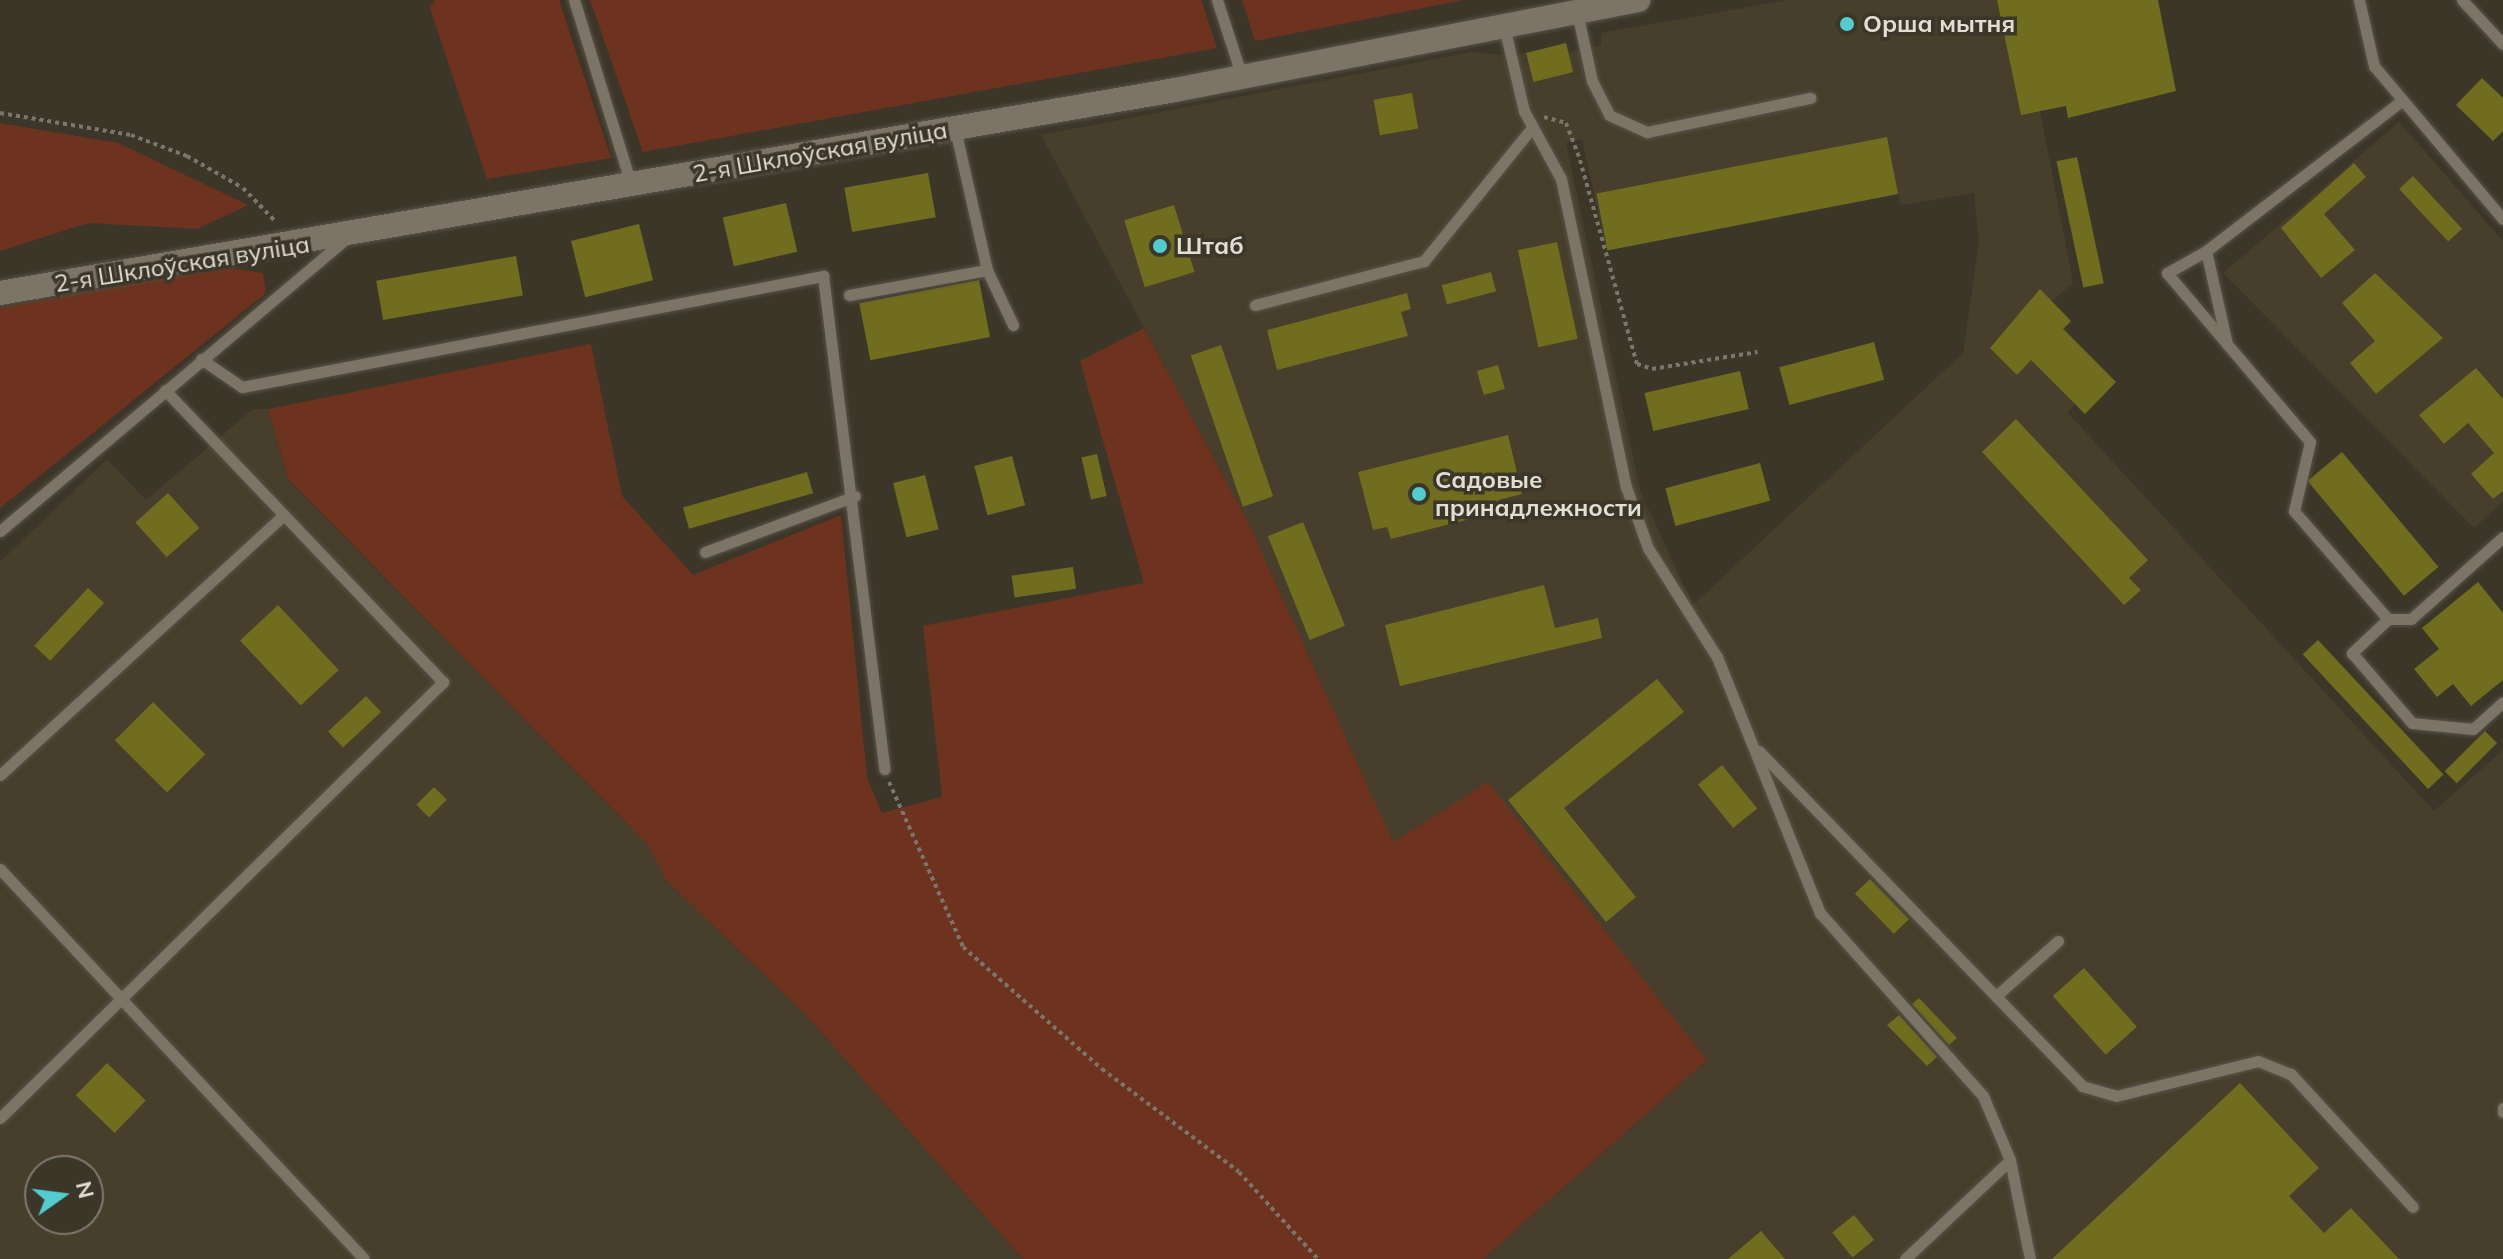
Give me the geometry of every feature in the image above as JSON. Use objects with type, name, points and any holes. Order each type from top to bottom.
[{"type":"street","name":"2-я Шклоўская вуліца","points":[[0,293],[349,236],[955,129],[1638,0]]},
{"type":"lane","points":[[574,0],[631,184]]},
{"type":"lane","points":[[1217,0],[1242,77]]},
{"type":"lane","points":[[2359,0],[2374,66],[2399,103],[2503,219]]},
{"type":"lane","points":[[2462,0],[2503,44]]},
{"type":"lane","points":[[1577,12],[1592,81],[1609,115],[1647,132],[1810,98]]},
{"type":"lane","points":[[1504,26],[1531,129],[1561,179],[1626,487],[1648,548],[1717,657],[1820,913],[1983,1096],[2010,1160],[2030,1259]]},
{"type":"lane","points":[[2388,619],[2294,511],[2310,442],[2167,273],[2206,251],[2399,103]]},
{"type":"lane","points":[[955,129],[987,270],[1013,325]]},
{"type":"lane","points":[[1255,305],[1424,261],[1531,129]]},
{"type":"lane","points":[[0,531],[349,236]]},
{"type":"lane","points":[[2206,251],[2227,344]]},
{"type":"lane","points":[[849,295],[987,270]]},
{"type":"lane","points":[[201,359],[242,387],[823,276],[855,496],[884,769]]},
{"type":"lane","points":[[0,1118],[443,682],[165,390]]},
{"type":"lane","points":[[705,552],[855,496]]},
{"type":"lane","points":[[0,775],[284,515]]},
{"type":"lane","points":[[2503,537],[2411,619],[2388,619],[2352,653],[2412,723],[2473,729],[2503,702]]},
{"type":"lane","points":[[1756,748],[2082,1086],[2116,1096],[2258,1061],[2291,1074],[2413,1207]]},
{"type":"lane","points":[[0,869],[118,1002],[222,1102],[364,1259]]},
{"type":"lane","points":[[1996,996],[2058,941]]},
{"type":"lane","points":[[1905,1259],[2010,1160]]},
{"type":"path","points":[[0,113],[131,135],[187,156],[243,188],[275,218],[280,247]]},
{"type":"path","points":[[1531,129],[1553,115],[1566,123],[1637,364],[1652,369],[1758,352]]},
{"type":"path","points":[[884,769],[963,947],[1102,1069],[1239,1172],[1318,1259]]},
{"type":"shaded area","points":[[435,0],[559,0],[611,158],[487,179],[430,8]]},
{"type":"shaded area","points":[[590,0],[1201,0],[1217,48],[643,152]]},
{"type":"shaded area","points":[[1242,0],[1464,0],[1255,41]]},
{"type":"shaded area","points":[[1788,0],[2019,0],[2073,283],[2052,301],[2071,321],[2065,329],[2116,382],[2085,414],[2075,404],[2068,413],[2434,811],[2503,750],[2503,1259],[1483,1259],[1707,1060],[1393,843],[1250,526],[1041,135],[1470,52],[1512,56],[1566,43],[1569,52],[1601,45],[1601,33]],"holes":[[[1582,139],[1606,249],[1898,194],[1901,205],[1974,193],[1979,242],[1963,353],[1693,605],[1641,493],[1566,143]]]},
{"type":"shaded area","points":[[2399,122],[2503,241],[2503,502],[2474,528],[2223,273]]},
{"type":"shaded area","points":[[0,123],[118,143],[248,205],[197,229],[88,223],[0,251]]},
{"type":"shaded area","points":[[226,267],[263,273],[266,293],[0,508],[0,308]]},
{"type":"shaded area","points":[[1144,328],[1250,526],[1393,842],[1488,782],[1707,1060],[1483,1259],[1023,1259],[804,1013],[666,880],[649,846],[288,479],[268,409],[591,344],[622,496],[693,575],[841,515],[867,778],[882,813],[942,797],[923,626],[1144,583],[1080,361]]},
{"type":"shaded area","points":[[253,409],[268,409],[288,480],[649,846],[666,880],[804,1013],[1023,1259],[0,1259],[0,562],[107,459],[146,500]]},
{"type":"building","points":[[1997,0],[2158,0],[2176,91],[2068,118],[2066,106],[2021,115]]},
{"type":"building","points":[[1566,43],[1573,72],[1533,82],[1526,53]]},
{"type":"building","points":[[2482,78],[2503,98],[2503,131],[2493,141],[2456,105]]},
{"type":"building","points":[[1412,93],[1418,128],[1380,135],[1374,100]]},
{"type":"building","points":[[1887,137],[1898,194],[1608,250],[1596,193]]},
{"type":"building","points":[[2077,157],[2104,283],[2083,288],[2056,161]]},
{"type":"building","points":[[2354,163],[2366,177],[2324,214],[2355,250],[2321,278],[2281,228]]},
{"type":"building","points":[[928,173],[936,217],[852,232],[844,188]]},
{"type":"building","points":[[2413,176],[2462,229],[2448,242],[2399,189]]},
{"type":"building","points":[[786,203],[797,252],[734,266],[723,218]]},
{"type":"building","name":"Штаб","points":[[1174,205],[1194,272],[1145,287],[1124,220]]},
{"type":"building","points":[[639,224],[653,280],[585,297],[571,241]]},
{"type":"building","points":[[1557,242],[1578,339],[1538,347],[1518,250]]},
{"type":"building","points":[[516,256],[523,295],[383,320],[376,281]]},
{"type":"building","points":[[1491,272],[1496,291],[1447,305],[1442,285]]},
{"type":"building","points":[[2375,273],[2443,338],[2376,394],[2350,363],[2375,341],[2342,303]]},
{"type":"building","points":[[979,280],[990,337],[870,360],[859,303]]},
{"type":"building","points":[[2040,289],[2071,321],[2063,329],[2116,382],[2085,414],[2031,360],[2017,375],[1990,348]]},
{"type":"building","points":[[1407,293],[1411,309],[1401,312],[1408,336],[1277,370],[1267,330]]},
{"type":"building","points":[[1874,342],[1884,380],[1789,405],[1779,367]]},
{"type":"building","points":[[1221,345],[1273,496],[1243,507],[1191,355]]},
{"type":"building","points":[[1498,365],[1505,389],[1484,395],[1477,371]]},
{"type":"building","points":[[2476,368],[2503,399],[2503,491],[2493,499],[2471,474],[2494,453],[2468,423],[2444,444],[2419,415]]},
{"type":"building","points":[[1740,371],[1749,409],[1653,431],[1645,393]]},
{"type":"building","points":[[2016,419],[2148,560],[2129,578],[2141,590],[2124,605],[1982,452]]},
{"type":"building","points":[[1508,435],[1522,494],[1499,500],[1502,511],[1391,539],[1387,527],[1373,530],[1358,472]]},
{"type":"building","points":[[2342,452],[2438,567],[2404,596],[2308,481]]},
{"type":"building","points":[[1097,454],[1107,496],[1091,499],[1081,458]]},
{"type":"building","points":[[1012,456],[1025,505],[988,515],[974,466]]},
{"type":"building","points":[[1760,463],[1770,501],[1675,526],[1665,488]]},
{"type":"building","points":[[807,472],[813,493],[689,529],[683,508]]},
{"type":"building","points":[[925,475],[939,529],[907,537],[893,483]]},
{"type":"building","points":[[168,493],[199,528],[167,557],[135,522]]},
{"type":"building","points":[[1303,522],[1345,626],[1310,640],[1268,536]]},
{"type":"building","points":[[1073,567],[1076,589],[1015,597],[1012,576]]},
{"type":"building","points":[[2478,582],[2503,613],[2503,680],[2471,706],[2453,684],[2437,697],[2414,669],[2439,649],[2422,628]]},
{"type":"building","points":[[1544,585],[1555,628],[1598,618],[1602,638],[1400,686],[1385,625]]},
{"type":"building","points":[[88,588],[104,603],[50,661],[34,646]]},
{"type":"building","points":[[278,605],[339,670],[301,706],[240,640]]},
{"type":"building","points":[[2318,640],[2443,775],[2428,789],[2303,654]]},
{"type":"building","points":[[1657,679],[1684,712],[1564,808],[1636,897],[1606,922],[1508,800]]},
{"type":"building","points":[[366,696],[381,712],[343,748],[328,731]]},
{"type":"building","points":[[153,702],[205,754],[167,793],[115,740]]},
{"type":"building","points":[[2485,731],[2497,743],[2457,783],[2445,771]]},
{"type":"building","points":[[1722,765],[1757,809],[1733,828],[1698,785]]},
{"type":"building","points":[[434,787],[447,800],[429,817],[416,805]]},
{"type":"building","points":[[1870,879],[1909,919],[1894,934],[1855,894]]},
{"type":"building","points":[[2084,968],[2137,1027],[2106,1055],[2053,996]]},
{"type":"building","points":[[1919,998],[1957,1038],[1949,1045],[1912,1004]]},
{"type":"building","points":[[1899,1015],[1937,1057],[1927,1066],[1887,1025]]},
{"type":"building","points":[[107,1063],[146,1101],[115,1133],[76,1095]]},
{"type":"building","points":[[2240,1083],[2319,1168],[2289,1196],[2324,1233],[2351,1208],[2399,1259],[2052,1259]]},
{"type":"building","points":[[1854,1215],[1874,1240],[1852,1257],[1832,1233]]},
{"type":"building","points":[[1761,1231],[1785,1259],[1728,1259]]},
{"type":"place","name":"Орша мытня","points":[[1847,24]]},
{"type":"place","name":"Штаб","points":[[1160,246]]},
{"type":"place","name":"Садовые принадлежности","points":[[1419,494]]}]
